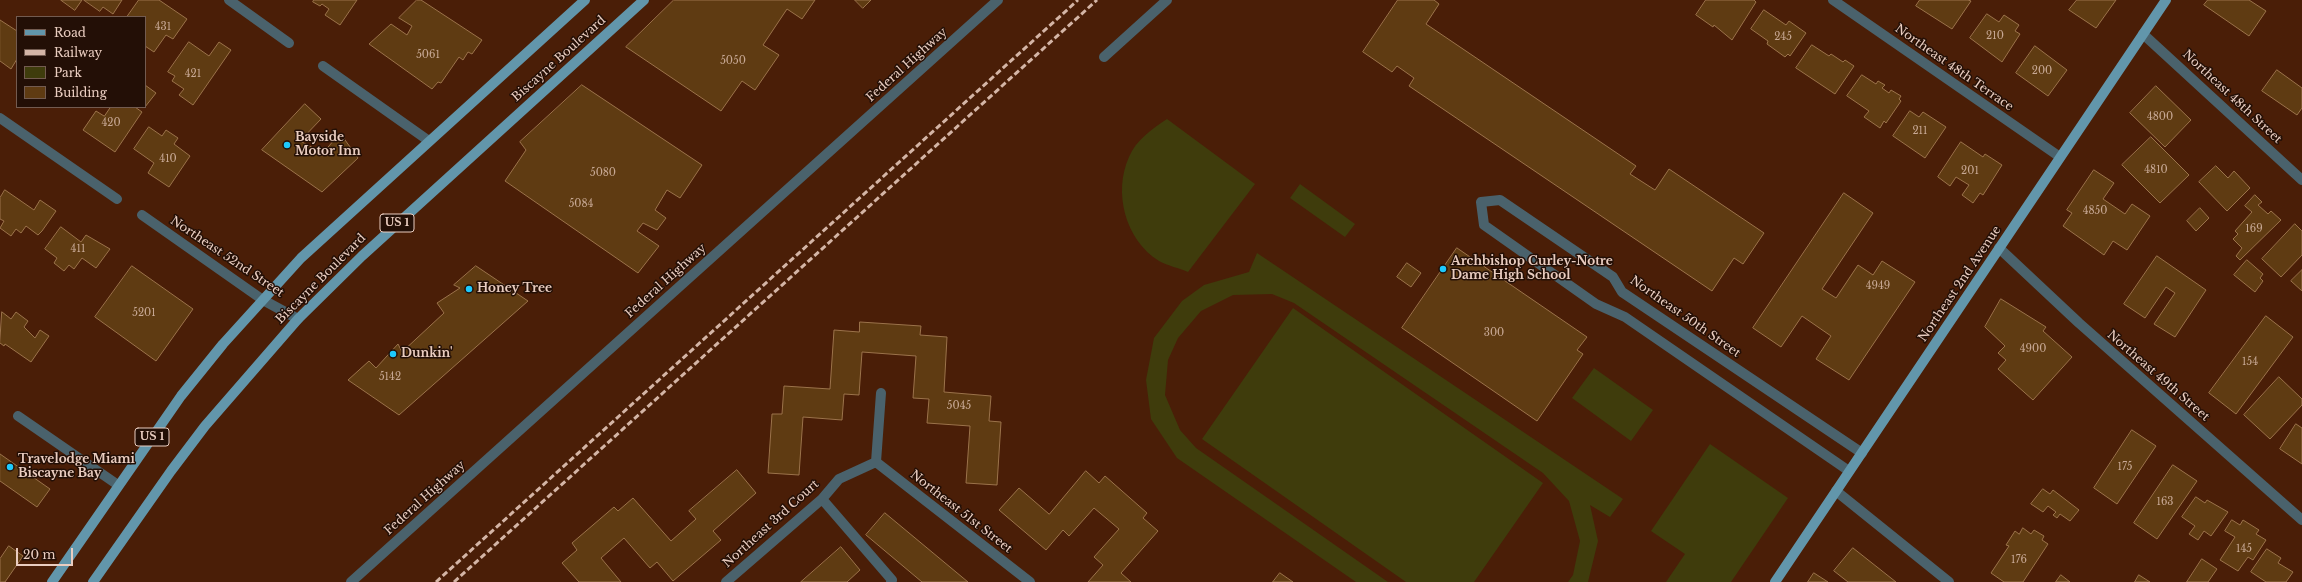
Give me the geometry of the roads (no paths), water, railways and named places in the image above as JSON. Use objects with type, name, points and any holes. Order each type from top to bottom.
[{"type":"main road","name":"US 1","points":[[52,582],[181,396],[223,344],[301,258],[585,0]]},
{"type":"main road","name":"Biscayne Boulevard","points":[[92,582],[162,482],[205,426],[298,319],[362,256],[644,0]]},
{"type":"main road","name":"Northeast 2nd Avenue","points":[[1775,582],[2166,0]]},
{"type":"street","points":[[229,0],[290,43]]},
{"type":"street","name":"Federal Highway","points":[[351,582],[998,0]]},
{"type":"street","points":[[1104,57],[1167,0]]},
{"type":"street","name":"Northeast 48th Terrace","points":[[1833,0],[2060,157]]},
{"type":"street","name":"Northeast 48th Street","points":[[2143,34],[2302,180]]},
{"type":"street","points":[[323,66],[429,141]]},
{"type":"street","points":[[0,118],[117,199]]},
{"type":"street","name":"Northeast 50th Street","points":[[1849,471],[1625,317],[1596,304],[1484,225],[1481,202],[1500,200],[1613,277],[1622,292],[1862,453]]},
{"type":"street","name":"Northeast 52nd Street","points":[[142,216],[264,300],[298,319]]},
{"type":"street","name":"Northeast 49th Street","points":[[1999,248],[2079,323],[2302,520]]},
{"type":"street","points":[[876,462],[881,393]]},
{"type":"street","points":[[18,416],[118,485]]},
{"type":"street","name":"Northeast 3rd Court","points":[[726,582],[822,499],[839,479],[876,462]]},
{"type":"street","name":"Northeast 51st Street","points":[[876,462],[1030,582]]},
{"type":"street","points":[[1836,491],[1949,582]]},
{"type":"street","points":[[822,499],[892,580],[891,582]]},
{"type":"railway","points":[[436,582],[1078,0]]},
{"type":"railway","points":[[454,582],[1097,0]]},
{"type":"place","name":"Bayside Motor Inn","points":[[287,145]]},
{"type":"place","name":"Archbishop Curley-Notre Dame High School","points":[[1443,269]]},
{"type":"place","name":"Honey Tree","points":[[469,289]]},
{"type":"place","name":"Dunkin'","points":[[393,354]]},
{"type":"place","name":"Travelodge Miami Biscayne Bay","points":[[10,467]]}]
